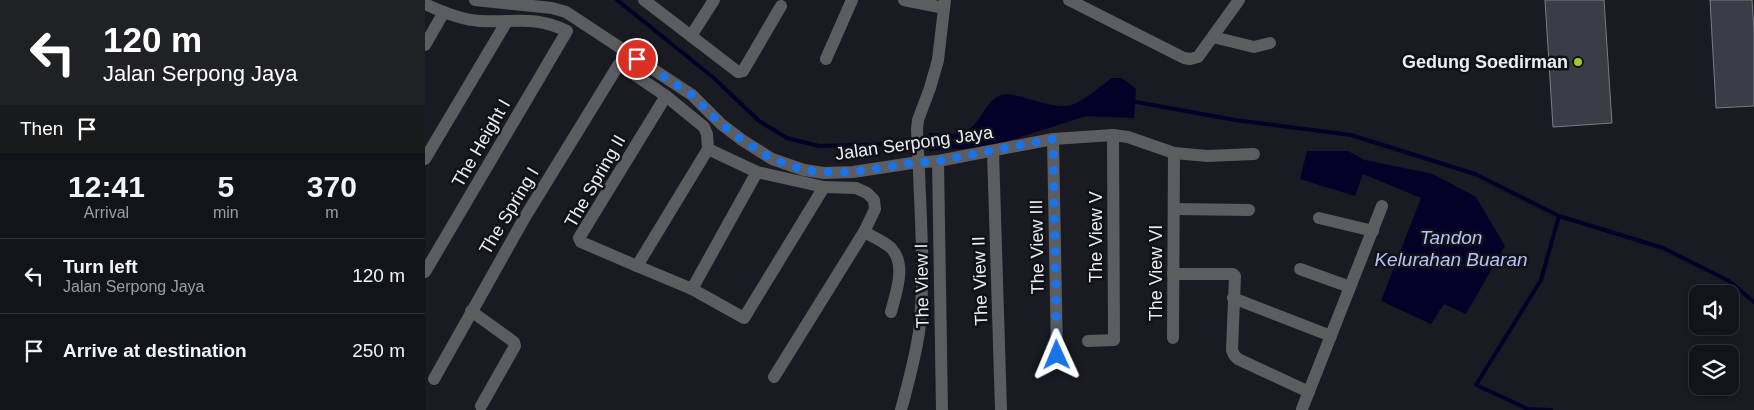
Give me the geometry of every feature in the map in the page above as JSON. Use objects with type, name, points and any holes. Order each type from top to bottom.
[{"type":"street","name":"Jalan Serpong Jaya","points":[[475,0],[554,4],[692,95],[721,124],[742,140],[772,159],[804,170],[853,172],[938,161],[1053,139],[1113,135],[1128,137],[1174,153],[1207,156],[1254,154]]},
{"type":"street","points":[[691,36],[715,0]]},
{"type":"street","points":[[826,59],[852,0]]},
{"type":"street","points":[[901,410],[914,363],[921,303],[922,270],[917,129],[918,120],[938,60],[945,4],[904,0]]},
{"type":"street","points":[[1069,0],[1190,60],[1198,57],[1239,0]]},
{"type":"street","points":[[646,1],[738,72],[743,71],[781,6]]},
{"type":"street","points":[[425,4],[453,16],[479,21],[507,21]]},
{"type":"street","points":[[425,45],[444,12]]},
{"type":"street","name":"The Height I","points":[[425,272],[567,31],[544,22],[531,20],[507,21]]},
{"type":"street","points":[[425,159],[507,21]]},
{"type":"street","points":[[1213,37],[1254,47],[1270,43]]},
{"type":"street","name":"The Spring I","points":[[434,379],[471,310],[525,217],[619,64],[665,96]]},
{"type":"street","points":[[665,96],[704,127],[707,134],[708,149],[637,266],[692,289],[745,318],[824,187]]},
{"type":"street","name":"The Spring II","points":[[637,266],[581,242],[579,238],[665,96]]},
{"type":"street","name":"The View V","points":[[1087,341],[1114,340],[1113,135]]},
{"type":"street","name":"The View III","points":[[1053,139],[1057,355]]},
{"type":"street","points":[[730,159],[742,140]]},
{"type":"street","points":[[708,149],[757,172],[824,187],[856,188],[867,193],[874,200],[875,209],[864,232],[774,377]]},
{"type":"street","name":"The View II","points":[[993,151],[1001,410]]},
{"type":"street","name":"The View VI","points":[[1173,338],[1174,153]]},
{"type":"street","name":"The View I","points":[[938,161],[942,410]]},
{"type":"street","points":[[692,289],[757,172]]},
{"type":"street","points":[[1302,409],[1381,206]]},
{"type":"street","name":"The View VI","points":[[1173,209],[1249,210]]},
{"type":"street","points":[[1319,218],[1373,230]]},
{"type":"street","points":[[864,232],[892,249],[896,256],[899,274],[891,312]]},
{"type":"street","points":[[1300,268],[1350,287]]},
{"type":"street","points":[[1173,274],[1231,273],[1235,276],[1232,350],[1234,355],[1238,359],[1309,392]]},
{"type":"street","points":[[1233,298],[1331,336]]},
{"type":"street","points":[[471,310],[514,342],[515,346],[481,406]]},
{"type":"water","points":[[1112,78],[1122,78],[1136,89],[1134,118],[1086,116],[1005,142],[974,148],[929,151],[929,133],[951,134],[964,132],[975,123],[988,105],[999,96],[1009,94],[1050,105],[1069,105],[1083,99]]},
{"type":"water","name":"Tandon Kelurahan Buaran","points":[[1307,151],[1348,151],[1365,160],[1433,174],[1476,197],[1505,246],[1466,314],[1444,304],[1431,324],[1381,301],[1421,198],[1363,174],[1355,196],[1300,179]]},
{"type":"building","name":"Gedung Soedirman","points":[[1545,0],[1604,0],[1612,123],[1553,127]]},
{"type":"building","points":[[1710,0],[1752,0],[1754,106],[1716,108]]},
{"type":"waterway","points":[[617,0],[714,78],[759,121],[787,138],[819,146],[934,143]]},
{"type":"waterway","points":[[1131,101],[1235,120],[1351,135],[1475,174],[1559,216],[1663,248],[1729,281],[1754,302]]},
{"type":"waterway","points":[[1551,410],[1528,409],[1476,385],[1541,280],[1559,216]]},
{"type":"place","name":"Gedung Soedirman","points":[[1578,62]]},
{"type":"route","points":[[637,59],[692,95],[721,124],[742,140],[772,159],[804,170],[853,172],[938,161],[1053,139],[1057,355]]}]
